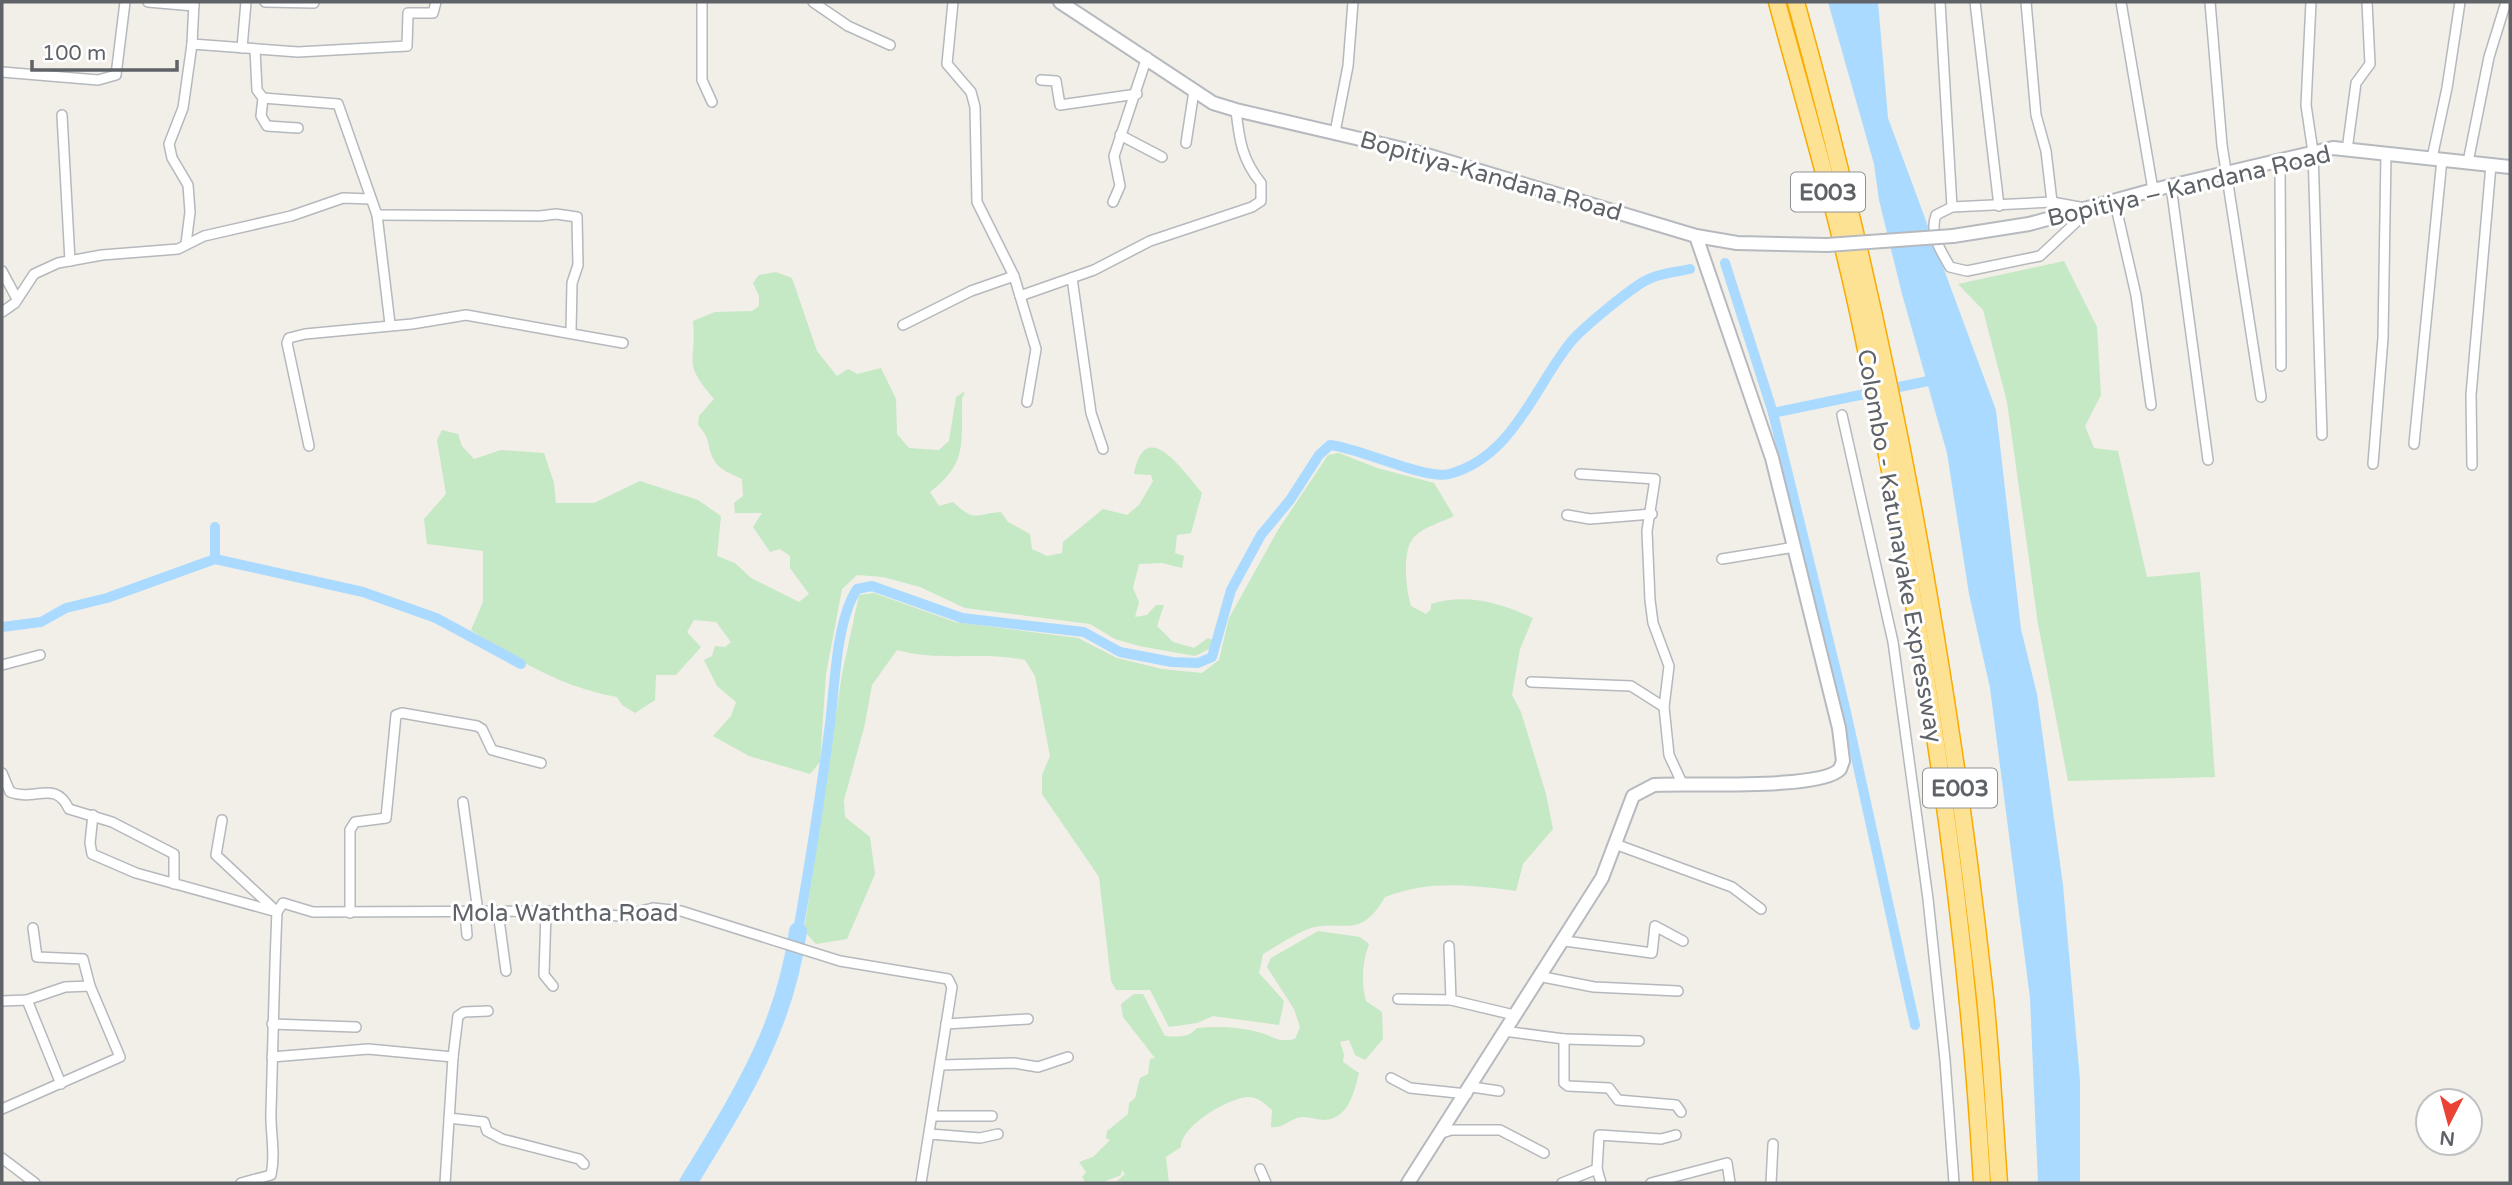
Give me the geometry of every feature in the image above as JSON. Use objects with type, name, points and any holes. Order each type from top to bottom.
[{"type":"highway","name":"Colombo - Katunayake Expressway","points":[[1777,2],[1836,223],[1874,392],[1912,588],[1951,850],[1978,1109],[1982,1183]]},
{"type":"highway","name":"Colombo - Katunayake Expressway","points":[[1796,2],[1842,179],[1891,388],[1936,627],[1962,802],[1984,982],[1999,1183]]},
{"type":"street","points":[[2,72],[98,80],[116,75],[125,2]]},
{"type":"street","points":[[148,2],[194,4],[192,44],[183,108],[169,144],[172,158],[188,185],[190,212],[186,244]]},
{"type":"street","points":[[242,48],[246,2]]},
{"type":"street","points":[[265,2],[314,3]]},
{"type":"street","points":[[192,44],[298,52],[407,46],[408,13],[433,13],[436,2]]},
{"type":"street","points":[[702,2],[702,80],[712,102]]},
{"type":"street","points":[[813,2],[848,26],[890,46]]},
{"type":"street","points":[[953,2],[947,64],[971,93],[975,107],[977,202],[1014,276],[1036,349],[1027,402]]},
{"type":"street","name":"Bopitiya-Kandana Road","points":[[1059,2],[1147,57],[1213,103],[1420,153],[1696,236],[1737,243],[1827,245],[1953,236]]},
{"type":"street","points":[[1335,132],[1348,66],[1353,2]]},
{"type":"street","points":[[1940,2],[1952,207]]},
{"type":"street","points":[[1975,2],[1999,206]]},
{"type":"street","points":[[2026,2],[2036,115],[2046,151],[2052,202]]},
{"type":"street","points":[[2121,2],[2153,190]]},
{"type":"street","points":[[2210,2],[2227,172],[2261,397]]},
{"type":"street","points":[[2311,2],[2306,105],[2313,152],[2322,435]]},
{"type":"street","points":[[2347,150],[2356,83],[2370,64],[2367,2]]},
{"type":"street","points":[[2414,444],[2437,159],[2460,2]]},
{"type":"street","points":[[2468,162],[2489,57],[2506,2]]},
{"type":"street","points":[[255,49],[257,90],[263,98],[261,117],[267,126],[298,128]]},
{"type":"street","points":[[1113,202],[1120,186],[1114,156],[1137,94],[1147,57]]},
{"type":"street","points":[[1041,80],[1056,81],[1060,105],[1137,94]]},
{"type":"street","points":[[1186,144],[1194,91]]},
{"type":"street","points":[[263,98],[338,104],[377,215],[390,324]]},
{"type":"street","points":[[1020,296],[1094,271],[1150,241],[1252,207],[1261,201],[1261,183],[1249,169],[1239,143],[1236,110]]},
{"type":"street","points":[[62,115],[70,261]]},
{"type":"street","points":[[1120,135],[1162,157]]},
{"type":"street","name":"Bopitiya – Kandana Road","points":[[1953,236],[2029,224],[2115,203],[2153,190],[2313,152],[2347,150],[2510,167]]},
{"type":"street","points":[[2373,464],[2383,338],[2386,153]]},
{"type":"street","points":[[2280,161],[2281,366]]},
{"type":"street","points":[[2472,464],[2471,396],[2491,164]]},
{"type":"street","points":[[2171,186],[2208,460]]},
{"type":"street","points":[[2,312],[17,299],[34,274],[70,261],[102,255],[170,250],[204,236],[291,216],[343,198],[359,196],[371,199]]},
{"type":"street","points":[[2052,202],[2090,209],[2040,256],[1967,271],[1950,267],[1938,247],[1932,225],[1936,215],[1952,207],[2052,202]]},
{"type":"street","points":[[2115,203],[2136,295],[2151,405]]},
{"type":"street","points":[[377,215],[564,214],[577,217],[578,265],[572,286],[570,332]]},
{"type":"street","points":[[1408,1183],[1470,1090],[1514,1015],[1543,976],[1602,878],[1630,802],[1638,791],[1654,785],[1682,783],[1812,779],[1835,775],[1843,761],[1839,728],[1796,547],[1764,433],[1696,236]]},
{"type":"street","points":[[2,271],[17,299]]},
{"type":"street","points":[[904,325],[971,291],[1014,276]]},
{"type":"street","points":[[1072,278],[1091,413],[1103,449]]},
{"type":"street","points":[[309,446],[287,343],[289,338],[466,315],[570,332],[598,341],[623,343]]},
{"type":"street","points":[[1842,415],[1893,642],[1928,900],[1945,1060],[1954,1183]]},
{"type":"street","points":[[1580,474],[1654,479],[1652,514],[1647,531],[1650,600],[1653,623],[1669,666],[1664,707],[1669,755],[1682,783]]},
{"type":"street","points":[[1567,514],[1590,519],[1652,514]]},
{"type":"street","points":[[1722,559],[1796,547]]},
{"type":"street","points":[[2,665],[40,655]]},
{"type":"street","points":[[1531,682],[1631,686],[1664,707]]},
{"type":"street","points":[[350,913],[350,830],[355,822],[386,818],[396,715],[402,713],[477,726],[482,729],[492,750],[541,763]]},
{"type":"street","points":[[2,773],[10,792],[18,795],[57,793],[63,796],[69,809],[93,815],[174,854],[174,884]]},
{"type":"street","points":[[463,802],[478,912]]},
{"type":"street","points":[[93,815],[90,843],[92,854],[174,884],[276,912]]},
{"type":"street","points":[[222,820],[216,855],[276,912],[271,1117],[274,1162],[271,1175],[241,1183]]},
{"type":"street","points":[[1615,844],[1732,887],[1761,909]]},
{"type":"street","name":"Mola Waththa Road","points":[[276,912],[283,903],[313,912],[350,913],[546,911],[621,916],[653,908],[681,911],[794,948],[889,972],[948,979],[952,987],[921,1183]]},
{"type":"street","points":[[546,911],[544,975],[552,986]]},
{"type":"street","points":[[498,912],[506,971]]},
{"type":"street","points":[[465,913],[467,935]]},
{"type":"street","points":[[1565,941],[1652,953],[1655,926],[1683,941]]},
{"type":"street","points":[[2,1109],[120,1058],[90,986],[83,958],[37,957],[34,952],[33,928]]},
{"type":"street","points":[[1449,946],[1451,1000]]},
{"type":"street","points":[[1543,976],[1594,987],[1678,990]]},
{"type":"street","points":[[2,1001],[27,1000],[65,986],[90,986]]},
{"type":"street","points":[[1398,999],[1451,1000],[1514,1015]]},
{"type":"street","points":[[27,1000],[61,1084]]},
{"type":"street","points":[[444,1183],[458,1016],[464,1012],[488,1011]]},
{"type":"street","points":[[947,1024],[1028,1019]]},
{"type":"street","points":[[272,1024],[356,1027]]},
{"type":"street","points":[[1504,1031],[1564,1039],[1639,1041]]},
{"type":"street","points":[[1564,1039],[1564,1083],[1568,1086],[1609,1088],[1618,1100],[1676,1105],[1681,1112]]},
{"type":"street","points":[[272,1057],[368,1049],[453,1057]]},
{"type":"street","points":[[941,1065],[1014,1063],[1038,1067],[1068,1057]]},
{"type":"street","points":[[1391,1078],[1410,1088],[1499,1091]]},
{"type":"street","points":[[933,1116],[992,1116]]},
{"type":"street","points":[[449,1118],[484,1122],[487,1131],[502,1139],[579,1159],[584,1164]]},
{"type":"street","points":[[1439,1134],[1451,1130],[1500,1130],[1544,1153]]},
{"type":"street","points":[[930,1134],[980,1138],[998,1134]]},
{"type":"street","points":[[1601,1183],[1597,1169],[1599,1135],[1661,1139],[1676,1135]]},
{"type":"street","points":[[1771,1183],[1773,1144]]},
{"type":"street","points":[[2,1158],[35,1183]]},
{"type":"street","points":[[1651,1183],[1727,1163],[1730,1183]]},
{"type":"street","points":[[1260,1169],[1266,1183]]},
{"type":"street","points":[[1562,1183],[1597,1169]]},
{"type":"green space","points":[[2064,261],[2097,327],[2101,395],[2085,426],[2094,448],[2118,451],[2147,577],[2200,572],[2215,777],[2068,781],[2038,624],[2007,402],[1983,310],[1958,284]]},
{"type":"green space","points":[[776,272],[792,278],[817,351],[837,376],[848,369],[857,374],[881,368],[896,399],[897,434],[909,448],[939,450],[949,441],[956,397],[965,391],[957,461],[930,492],[939,506],[953,502],[966,513],[975,516],[1001,512],[1008,522],[1030,534],[1032,549],[1047,556],[1062,553],[1063,542],[1103,509],[1127,515],[1139,505],[1153,481],[1151,475],[1134,474],[1139,457],[1147,449],[1156,448],[1165,453],[1202,493],[1191,533],[1177,535],[1175,553],[1184,556],[1182,568],[1162,563],[1139,564],[1133,588],[1139,602],[1135,617],[1147,615],[1156,605],[1164,605],[1157,626],[1173,642],[1194,648],[1208,638],[1212,640],[1211,648],[1195,656],[1139,646],[1115,639],[1090,624],[965,608],[920,587],[883,577],[857,575],[842,589],[826,674],[820,762],[810,774],[749,756],[713,736],[731,716],[736,702],[717,686],[704,660],[712,656],[715,646],[725,647],[731,642],[716,622],[694,620],[687,632],[701,647],[676,675],[656,675],[655,700],[635,713],[622,705],[617,697],[559,680],[471,630],[483,602],[483,551],[427,544],[424,519],[446,494],[437,440],[442,430],[458,434],[462,446],[474,459],[501,450],[544,453],[554,483],[556,503],[594,503],[640,481],[698,500],[721,516],[717,556],[735,563],[751,578],[799,602],[809,594],[790,568],[790,556],[780,549],[770,552],[753,527],[762,513],[735,513],[734,503],[743,496],[742,479],[716,463],[698,425],[699,416],[714,399],[694,369],[693,321],[715,312],[752,311],[759,306],[759,296],[753,283],[759,275]]},
{"type":"green space","points":[[1339,453],[1377,468],[1434,483],[1454,516],[1423,530],[1411,542],[1406,570],[1411,606],[1426,614],[1431,609],[1431,604],[1458,599],[1484,601],[1533,618],[1520,649],[1512,695],[1521,712],[1546,794],[1553,829],[1523,864],[1516,891],[1450,885],[1418,888],[1385,897],[1376,911],[1358,924],[1308,929],[1263,954],[1259,973],[1284,1001],[1279,1025],[1213,1016],[1197,1023],[1169,1027],[1150,990],[1116,990],[1111,981],[1099,877],[1042,794],[1042,775],[1050,756],[1035,676],[1025,660],[993,656],[913,654],[897,650],[872,685],[864,728],[844,800],[845,817],[870,837],[875,874],[847,939],[816,944],[804,931],[842,674],[859,595],[874,593],[955,622],[1078,638],[1117,658],[1162,669],[1202,673],[1219,660],[1229,618],[1278,530],[1328,455]]},
{"type":"green space","points":[[1318,931],[1360,937],[1369,944],[1363,973],[1364,994],[1366,1001],[1382,1012],[1383,1039],[1365,1060],[1355,1055],[1349,1040],[1340,1042],[1344,1054],[1343,1062],[1359,1073],[1345,1109],[1333,1118],[1325,1120],[1300,1117],[1281,1126],[1271,1127],[1272,1110],[1262,1101],[1248,1097],[1239,1099],[1207,1114],[1189,1130],[1181,1147],[1166,1157],[1169,1183],[1115,1183],[1125,1174],[1122,1170],[1121,1175],[1101,1183],[1086,1183],[1082,1177],[1086,1172],[1079,1162],[1093,1157],[1110,1140],[1106,1138],[1107,1131],[1128,1114],[1129,1103],[1135,1098],[1140,1078],[1148,1074],[1150,1059],[1155,1058],[1123,1017],[1121,1004],[1134,994],[1143,994],[1165,1036],[1182,1036],[1197,1028],[1220,1027],[1251,1030],[1279,1040],[1295,1039],[1300,1027],[1294,1009],[1267,967],[1271,958]]},
{"type":"water","points":[[1828,2],[1878,2],[1888,118],[1996,410],[2021,629],[2037,694],[2063,885],[2080,1080],[2080,1183],[2038,1183],[2030,998],[1990,688],[1969,594],[1947,453],[1902,294],[1879,200],[1874,164]]},
{"type":"waterway","points":[[1725,263],[1773,413],[1846,712],[1915,1025]]},
{"type":"waterway","points":[[798,931],[823,776],[841,635],[850,602],[857,589],[872,586],[962,618],[1084,632],[1120,652],[1172,662],[1198,663],[1212,657],[1231,590],[1261,535],[1290,500],[1319,455],[1330,445],[1438,475],[1471,466],[1489,453],[1520,419],[1557,361],[1584,328],[1620,298],[1649,279],[1690,269]]},
{"type":"waterway","points":[[1773,413],[1938,379]]},
{"type":"waterway","points":[[2,627],[41,622],[66,608],[107,598],[215,559],[215,527]]},
{"type":"waterway","points":[[215,559],[363,592],[436,618],[521,664]]},
{"type":"waterway","points":[[688,1183],[757,1063],[782,1001],[798,931]]}]
